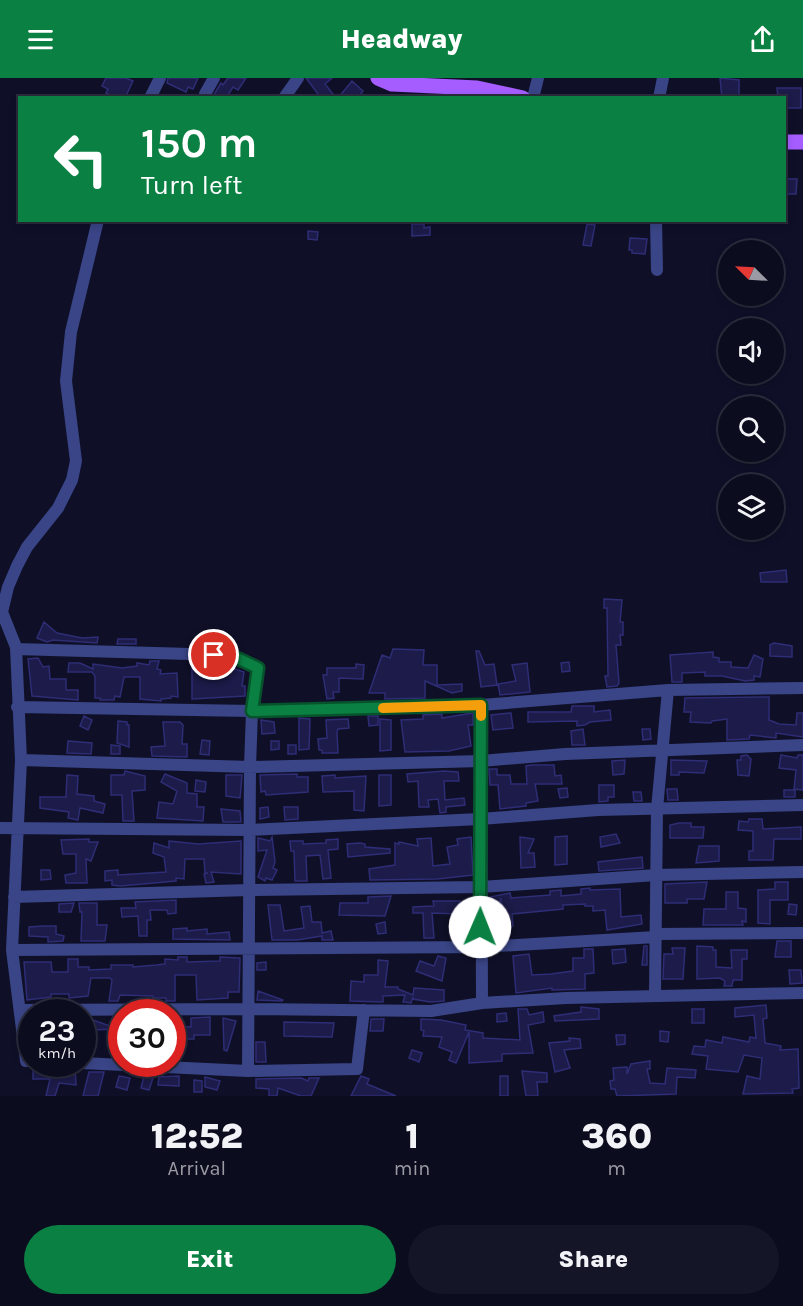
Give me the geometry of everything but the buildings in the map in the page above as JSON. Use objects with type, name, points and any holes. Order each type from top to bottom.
[{"type":"main road","points":[[378,78],[392,84],[477,88],[514,96]]},
{"type":"main road","points":[[786,142],[803,142]]},
{"type":"street","points":[[151,96],[160,78]]},
{"type":"street","points":[[205,94],[214,78]]},
{"type":"street","points":[[285,96],[298,78]]},
{"type":"street","points":[[534,96],[538,78]]},
{"type":"street","points":[[659,96],[663,78]]},
{"type":"street","points":[[19,999],[12,950],[21,760],[16,649],[1,613],[8,587],[27,547],[58,508],[72,480],[76,461],[66,381],[71,332],[98,222]]},
{"type":"street","points":[[656,222],[657,270]]},
{"type":"street","points":[[16,649],[231,657],[258,668],[252,711],[250,767],[248,1071]]},
{"type":"street","points":[[17,707],[252,711],[481,705],[668,690],[803,688]]},
{"type":"street","points":[[655,994],[657,809],[668,690]]},
{"type":"street","points":[[481,705],[480,947],[482,1003]]},
{"type":"street","points":[[21,760],[250,767],[481,761],[663,750],[803,745]]},
{"type":"street","points":[[0,828],[249,830],[480,819],[598,810],[803,805]]},
{"type":"street","points":[[14,897],[249,890],[481,887],[656,875],[803,872]]},
{"type":"street","points":[[12,950],[480,947],[656,935],[803,933]]},
{"type":"street","points":[[96,1010],[430,1011],[482,1003],[655,994],[803,993]]},
{"type":"street","points":[[96,1064],[248,1071],[357,1069],[364,1010]]},
{"type":"slow traffic","points":[[383,708],[481,705],[481,716]]},
{"type":"route","points":[[214,655],[237,658],[258,668],[252,711],[481,705],[480,927]]}]
